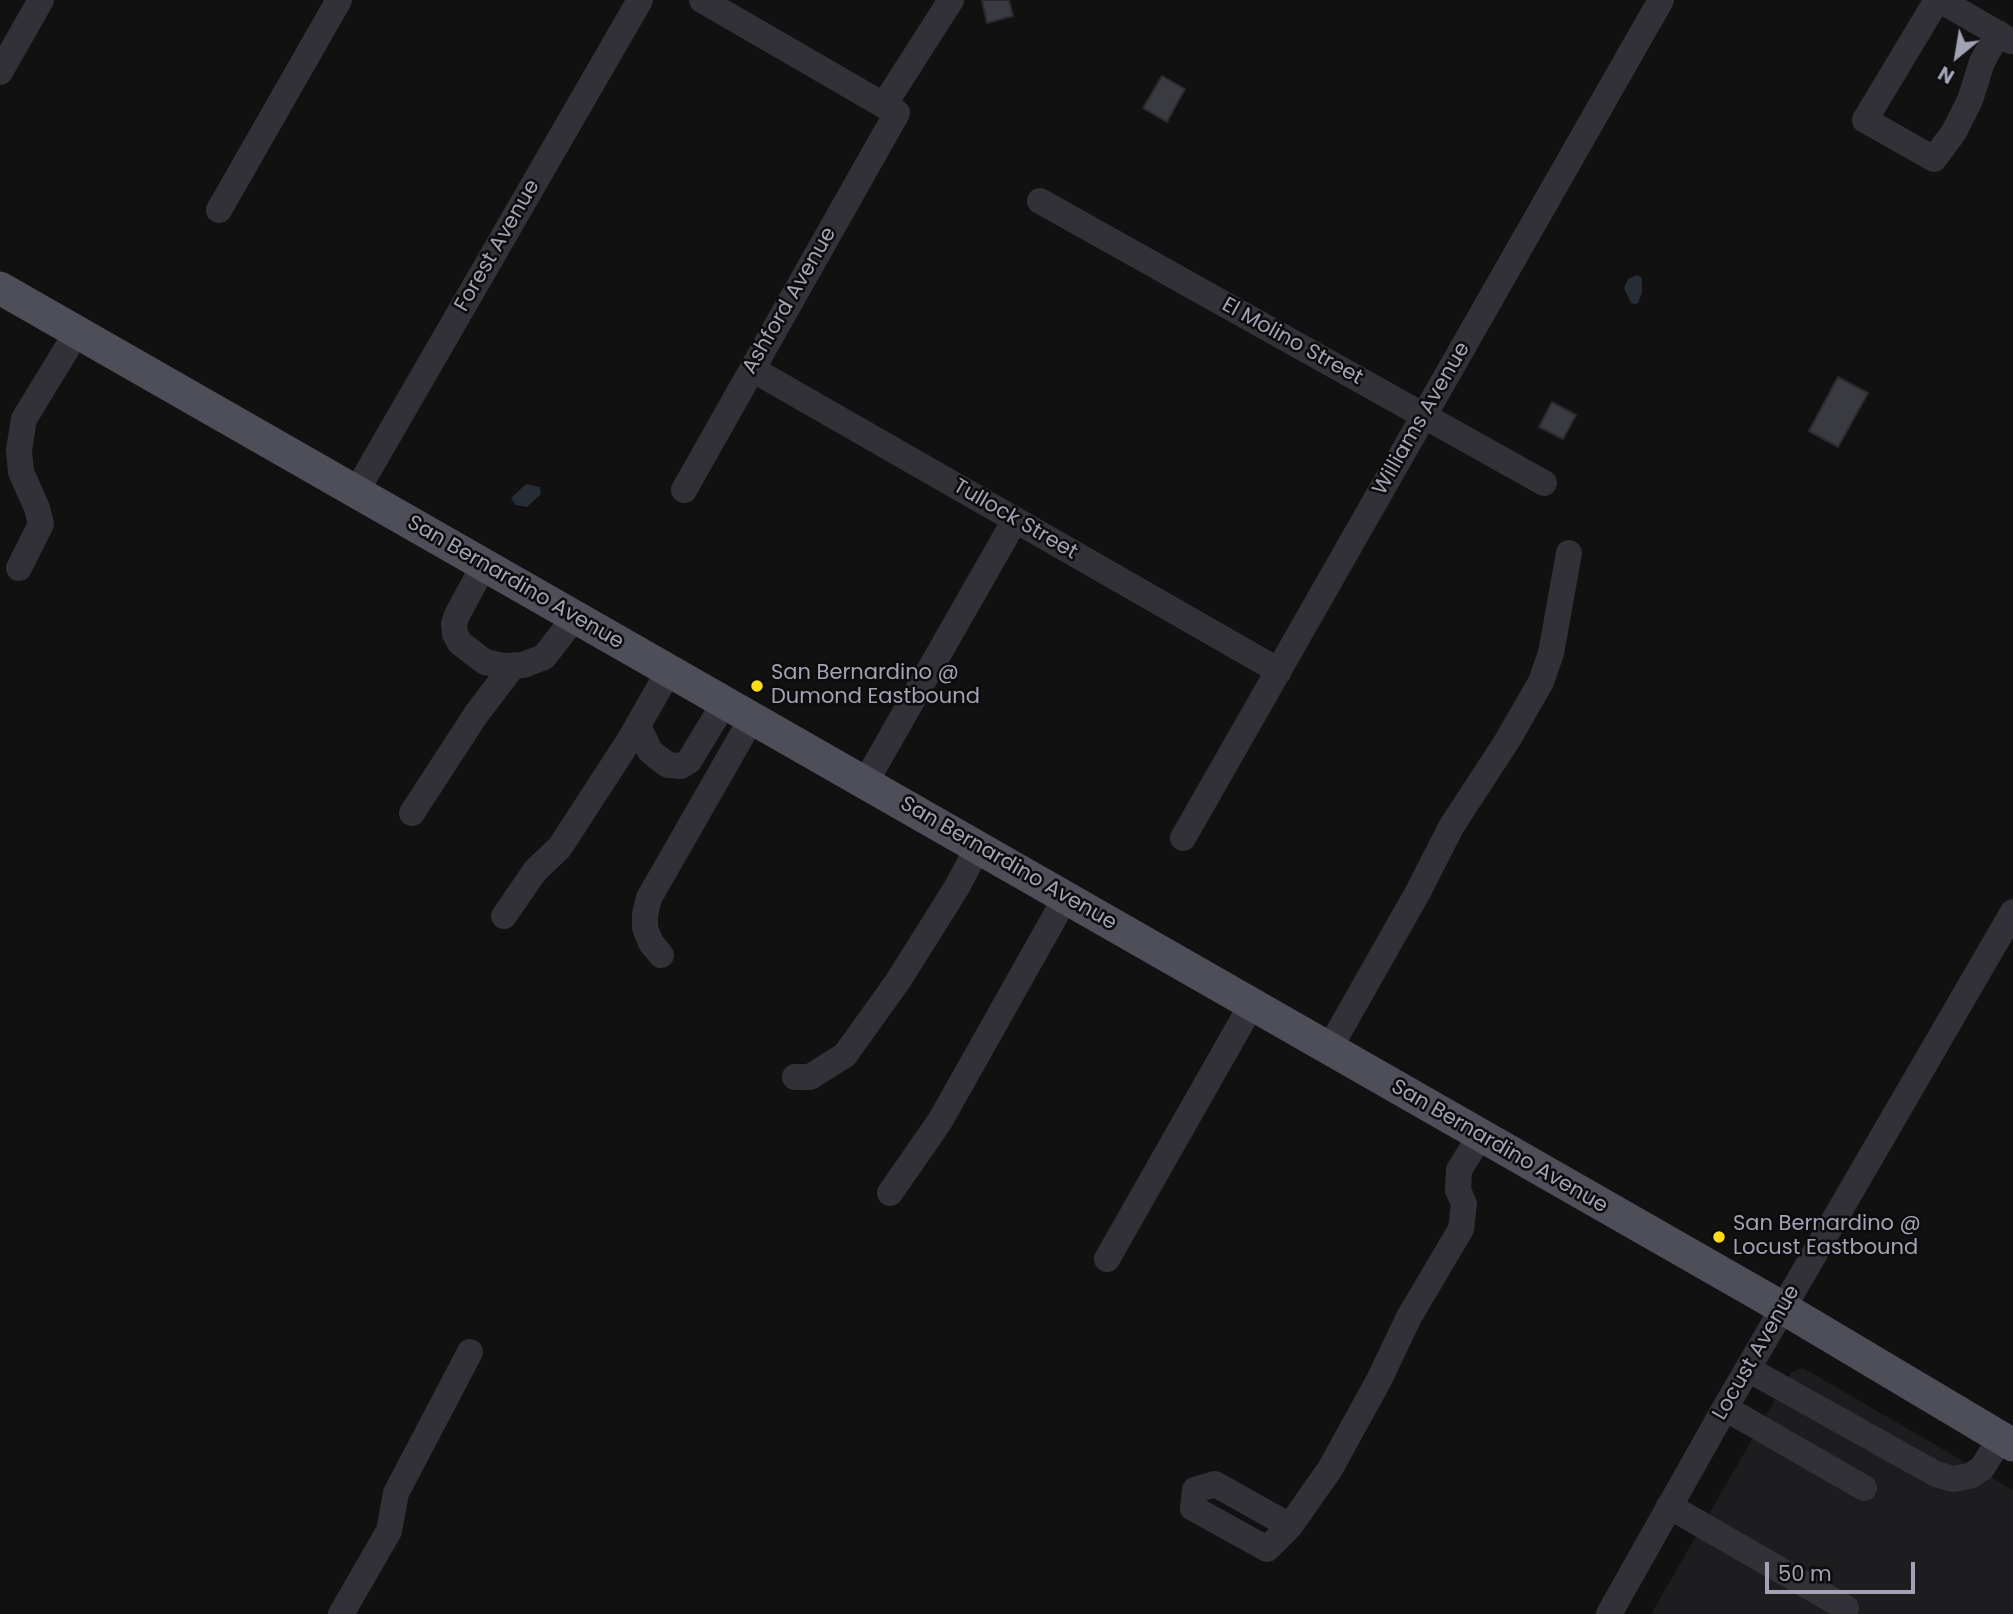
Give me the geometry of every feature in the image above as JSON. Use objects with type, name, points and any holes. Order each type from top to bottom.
[{"type":"main road","name":"San Bernardino Avenue","points":[[0,288],[1783,1308],[2007,1441]]},
{"type":"street","points":[[0,72],[41,0]]},
{"type":"street","points":[[219,211],[339,0]]},
{"type":"street","name":"Forest Avenue","points":[[356,492],[640,0]]},
{"type":"street","points":[[702,0],[890,109]]},
{"type":"street","name":"Ashford Avenue","points":[[684,490],[951,0]]},
{"type":"street","name":"Williams Avenue","points":[[1183,838],[1661,0]]},
{"type":"street","points":[[1938,0],[2005,37],[1982,62],[1970,100],[1954,132],[1934,159],[1865,120],[1938,0]]},
{"type":"street","name":"El Molino Street","points":[[1040,201],[1544,484]]},
{"type":"street","points":[[19,568],[41,524],[22,472],[19,450],[24,419],[77,332]]},
{"type":"street","name":"Tullock Street","points":[[752,369],[1279,671]]},
{"type":"street","points":[[865,783],[1015,520]]},
{"type":"street","points":[[1329,1049],[1418,892],[1451,827],[1507,741],[1541,682],[1551,653],[1569,553]]},
{"type":"street","points":[[484,565],[454,624],[460,643],[485,662],[513,666],[544,657],[575,617]]},
{"type":"street","points":[[412,813],[477,713],[513,666]]},
{"type":"street","points":[[504,916],[535,871],[560,847],[670,671]]},
{"type":"street","points":[[638,726],[650,751],[668,765],[681,766],[738,710]]},
{"type":"street","points":[[662,955],[650,943],[645,928],[649,898],[738,710]]},
{"type":"street","points":[[795,1076],[810,1077],[845,1055],[898,981],[957,887],[978,847]]},
{"type":"street","points":[[890,1193],[940,1121],[1066,897]]},
{"type":"street","name":"Locust Avenue","points":[[1609,1614],[1725,1408],[2013,912]]},
{"type":"street","points":[[1107,1259],[1252,1004]]},
{"type":"street","points":[[1290,1526],[1330,1469],[1379,1380],[1409,1317],[1461,1229],[1464,1204],[1458,1190],[1460,1170],[1480,1136]]},
{"type":"street","points":[[341,1614],[388,1531],[396,1493],[471,1352]]},
{"type":"street","points":[[1748,1369],[1936,1474],[1953,1479],[1970,1476],[1982,1468],[2007,1441]]},
{"type":"street","points":[[1725,1408],[1864,1488]]},
{"type":"street","points":[[1670,1506],[1846,1608]]},
{"type":"shaded area","points":[[1637,275],[1642,278],[1642,293],[1635,304],[1631,303],[1624,288],[1628,279]]},
{"type":"shaded area","points":[[526,484],[540,487],[541,494],[527,507],[515,505],[511,498]]},
{"type":"shaded area","points":[[1803,1368],[2013,1490],[2013,1614],[1651,1614],[1791,1372]]},
{"type":"building","points":[[982,0],[1009,0],[1013,16],[987,23]]},
{"type":"building","points":[[1162,76],[1185,89],[1167,122],[1143,108]]},
{"type":"building","points":[[1838,377],[1868,393],[1838,447],[1809,431]]},
{"type":"building","points":[[1552,402],[1576,415],[1563,439],[1539,427]]},
{"type":"place","name":"San Bernardino @ Dumond Eastbound","points":[[757,686]]},
{"type":"place","name":"San Bernardino @ Locust Eastbound","points":[[1719,1237]]}]
